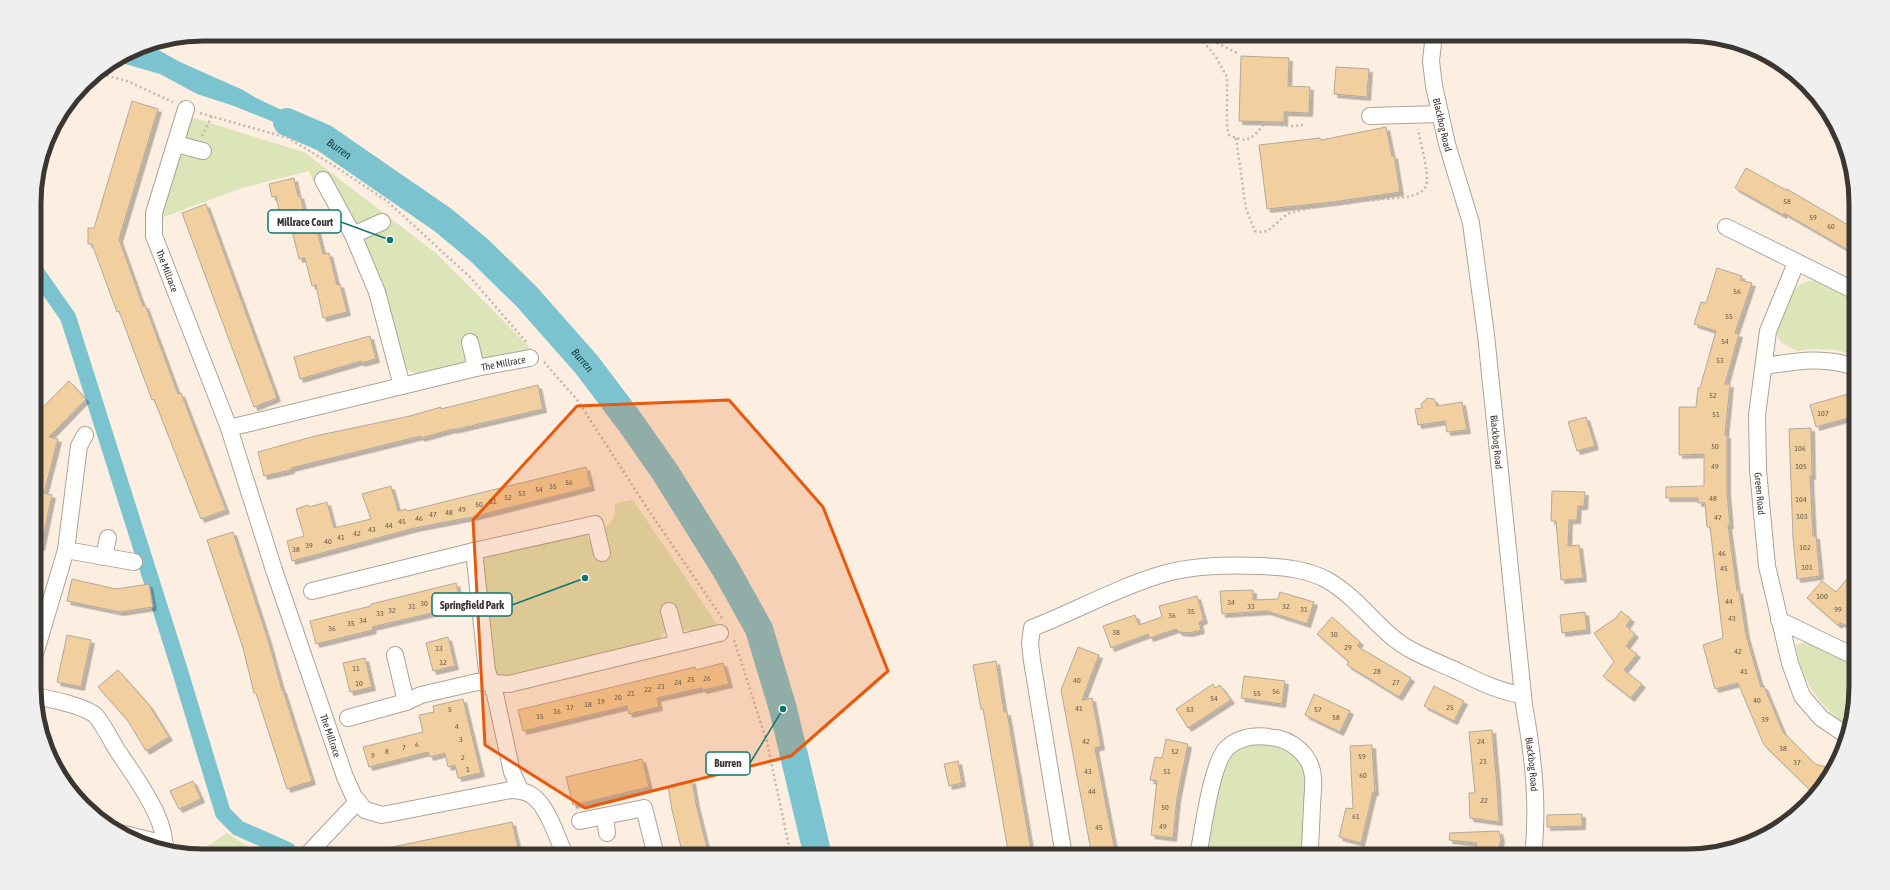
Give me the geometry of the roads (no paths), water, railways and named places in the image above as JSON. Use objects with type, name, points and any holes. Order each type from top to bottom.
[{"type":"street","name":"Blackbog Road","points":[[1433,41],[1431,60],[1434,86],[1446,144],[1471,223],[1486,335],[1523,694],[1533,767],[1536,831],[1534,849]]},
{"type":"street","name":"The Millrace","points":[[186,109],[154,213],[154,236],[230,428],[319,704],[345,777],[358,802],[365,810],[382,815],[510,790],[520,790]]},
{"type":"street","points":[[1370,116],[1440,114]]},
{"type":"street","points":[[176,144],[200,150]]},
{"type":"street","points":[[324,180],[353,235],[376,292],[402,386]]},
{"type":"street","points":[[353,235],[382,222]]},
{"type":"street","points":[[1726,227],[1849,288]]},
{"type":"street","name":"Green Road","points":[[1796,263],[1768,330],[1765,366],[1757,415],[1758,470],[1767,566],[1790,663],[1802,696],[1821,718],[1842,732]]},
{"type":"street","name":"The Millrace","points":[[470,342],[476,368]]},
{"type":"street","name":"The Millrace","points":[[230,428],[533,353]]},
{"type":"street","points":[[1765,366],[1802,360],[1838,361],[1849,365]]},
{"type":"street","points":[[41,634],[66,550],[79,446],[86,435]]},
{"type":"street","points":[[312,591],[474,551],[595,524],[602,553]]},
{"type":"street","points":[[104,557],[108,538]]},
{"type":"street","points":[[66,550],[134,562]]},
{"type":"street","points":[[474,551],[487,671],[490,684],[495,694],[512,772],[520,790],[534,797],[544,811],[562,849]]},
{"type":"street","points":[[1063,849],[1032,661],[1030,642],[1032,628],[1132,585],[1164,574],[1195,568],[1239,565],[1284,567],[1307,572],[1327,580],[1366,612],[1391,636],[1412,652],[1488,685],[1513,693],[1523,694]]},
{"type":"street","points":[[669,611],[677,642]]},
{"type":"street","points":[[1780,620],[1849,654]]},
{"type":"street","points":[[348,718],[406,702],[421,695],[477,682],[509,684],[725,630]]},
{"type":"street","points":[[395,655],[406,702]]},
{"type":"street","points":[[41,697],[63,701],[95,716],[150,800],[159,822],[164,844]]},
{"type":"street","points":[[1199,849],[1218,763],[1227,748],[1244,738],[1261,736],[1281,738],[1299,749],[1309,760],[1313,776],[1309,849]]},
{"type":"street","points":[[312,849],[358,802]]},
{"type":"street","points":[[580,821],[644,808],[654,849]]},
{"type":"street","points":[[605,817],[607,833]]},
{"type":"water","points":[[156,49],[180,62],[243,90],[256,98],[314,125],[324,132],[319,144],[281,125],[234,106],[197,94],[160,74],[122,63],[141,53]]},
{"type":"waterway","name":"Burren","points":[[287,122],[324,138],[443,220],[479,250],[527,297],[587,365],[630,422],[665,472],[725,568],[759,629],[783,709],[816,849]]},
{"type":"waterway","points":[[41,279],[68,317],[180,671],[223,813],[238,828],[286,849]]},
{"type":"place","name":"Millrace Court","points":[[390,240]]},
{"type":"place","name":"Springfield Park","points":[[585,578]]},
{"type":"place","name":"Burren","points":[[783,709]]}]
